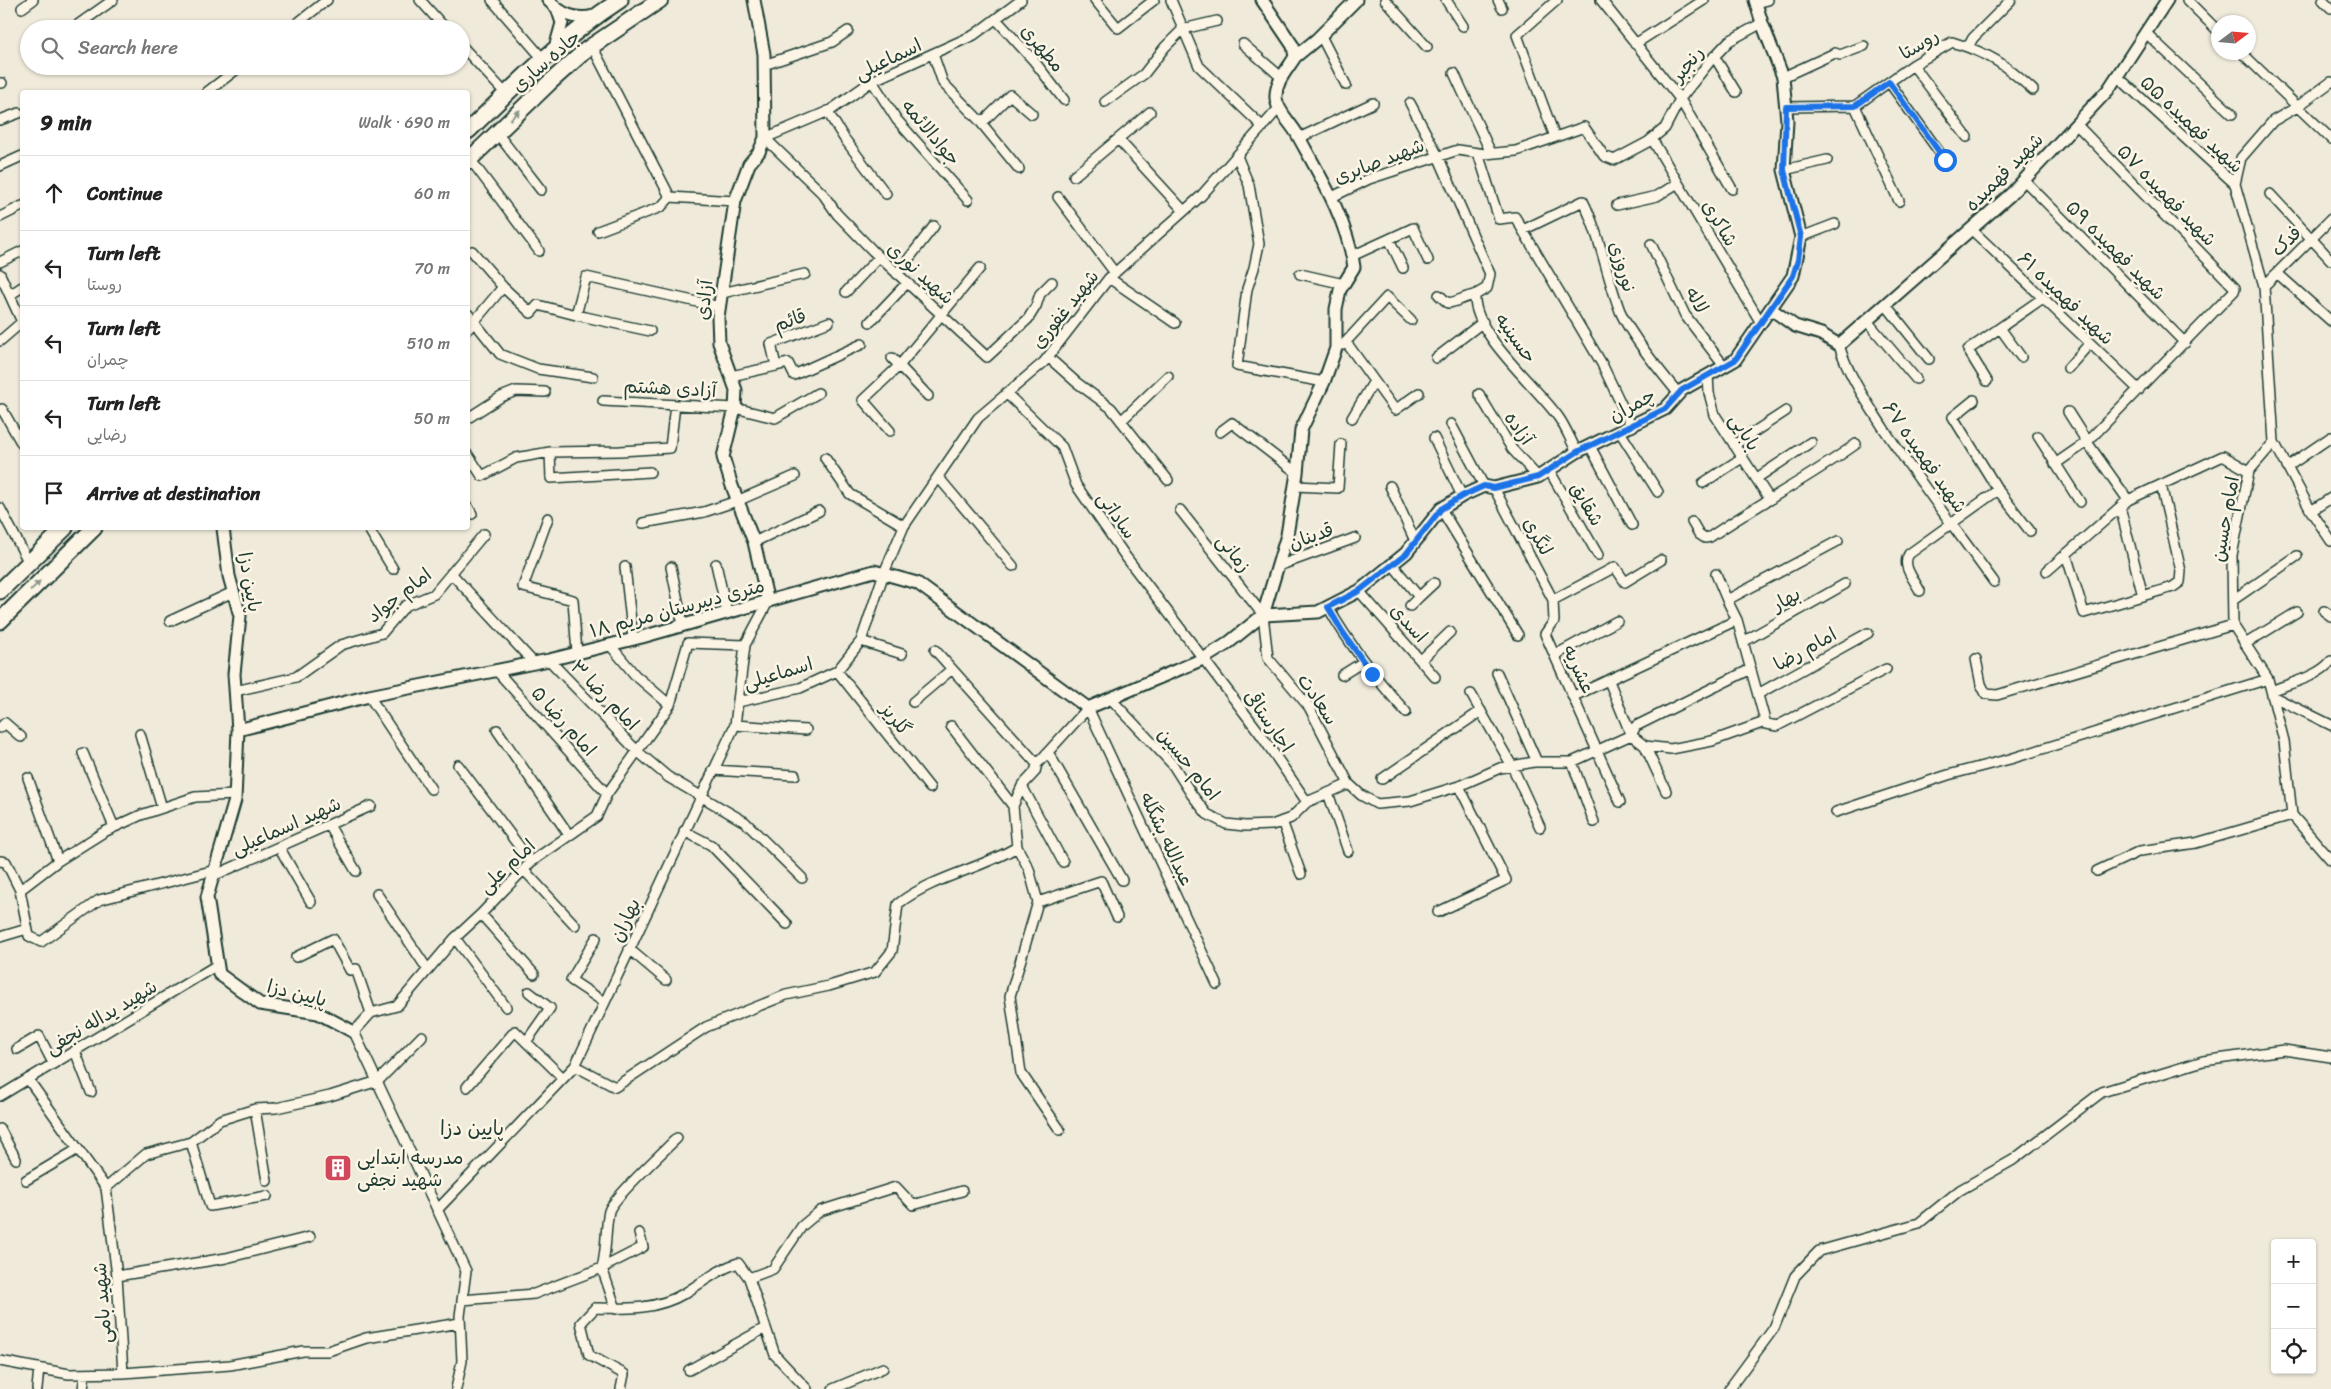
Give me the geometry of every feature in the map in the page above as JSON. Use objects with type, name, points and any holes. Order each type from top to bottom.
[{"type":"highway","name":"جاده ساری","points":[[470,129],[555,48],[620,0]]},
{"type":"highway","name":"جاده ساری","points":[[470,158],[549,83],[592,46],[660,0]]},
{"type":"highway","points":[[0,591],[63,530]]},
{"type":"highway","points":[[0,621],[92,530]]},
{"type":"street","points":[[22,8],[33,0]]},
{"type":"street","points":[[85,20],[113,0]]},
{"type":"street","points":[[301,20],[327,0]]},
{"type":"street","points":[[420,0],[438,20]]},
{"type":"street","points":[[492,0],[543,59]]},
{"type":"street","points":[[548,0],[558,11],[569,16],[584,19],[597,16]]},
{"type":"street","points":[[754,0],[764,65],[765,138]]},
{"type":"street","name":"اسماعیلی","points":[[765,138],[827,111],[872,81],[974,35],[1021,0]]},
{"type":"street","points":[[1095,0],[1118,28],[1154,0]]},
{"type":"street","points":[[1171,0],[1199,66],[1263,127]]},
{"type":"street","points":[[1262,0],[1293,46],[1295,57]]},
{"type":"street","points":[[1060,1130],[1022,1073],[1010,996],[1038,902],[1028,870],[1017,847],[1013,806],[1022,786],[1035,772],[1037,764],[1088,708],[1204,659],[1228,644],[1263,615],[1287,535],[1297,473],[1300,430],[1324,382],[1334,353],[1336,309],[1340,290],[1354,267],[1332,197],[1299,138],[1279,108],[1276,98],[1281,77],[1295,57],[1321,36],[1356,0]]},
{"type":"street","points":[[1385,0],[1427,47]]},
{"type":"street","points":[[1446,0],[1463,26]]},
{"type":"street","points":[[1555,137],[1517,35],[1557,0]]},
{"type":"street","points":[[1602,0],[1634,44],[1680,99],[1732,189]]},
{"type":"street","points":[[1634,44],[1704,0]]},
{"type":"street","points":[[1968,47],[1973,38],[2011,0]]},
{"type":"street","name":"شهید فهمیده","points":[[1839,345],[2024,180],[2108,90],[2167,0]]},
{"type":"street","points":[[2186,0],[2211,24]]},
{"type":"street","points":[[2323,0],[2331,8]]},
{"type":"street","name":"چمران","points":[[1263,615],[1318,612],[1359,591],[1406,554],[1441,509],[1462,496],[1489,487],[1538,477],[1577,452],[1632,427],[1665,409],[1678,393],[1735,360],[1793,276],[1801,237],[1784,170],[1786,107],[1783,77],[1762,23],[1760,1]]},
{"type":"street","points":[[555,48],[562,23],[558,11]]},
{"type":"street","name":"مطهری","points":[[996,19],[1034,61],[1064,100]]},
{"type":"street","points":[[1105,102],[1144,74],[1165,47],[1183,29],[1217,21]]},
{"type":"street","name":"رنجبر","points":[[1555,137],[1584,127],[1604,156],[1614,160],[1652,139],[1665,128],[1680,99],[1714,56],[1729,41],[1762,23]]},
{"type":"street","points":[[764,65],[832,42],[848,31]]},
{"type":"street","points":[[2146,32],[2232,114]]},
{"type":"street","points":[[1321,36],[1346,85]]},
{"type":"street","name":"روستا","points":[[1855,106],[1913,65],[1952,42],[1982,51],[2006,65],[2033,90]]},
{"type":"street","points":[[1243,44],[1281,77]]},
{"type":"street","points":[[592,46],[670,196]]},
{"type":"street","points":[[1783,77],[1835,54],[1840,55],[1864,46]]},
{"type":"street","points":[[933,54],[943,84],[978,119],[1019,169]]},
{"type":"street","points":[[470,55],[506,94]]},
{"type":"street","points":[[1714,56],[1736,92]]},
{"type":"street","points":[[2249,60],[2331,139]]},
{"type":"street","points":[[1913,65],[1967,137]]},
{"type":"street","points":[[1454,73],[1492,153]]},
{"type":"street","points":[[210,90],[229,75]]},
{"type":"street","name":"شهید فهمیده ۵۵","points":[[2117,76],[2235,184],[2264,286]]},
{"type":"street","name":"جوادالائمه","points":[[872,81],[897,120],[968,200]]},
{"type":"street","points":[[1889,82],[1945,160]]},
{"type":"street","points":[[2235,184],[2241,158],[2274,121],[2331,82]]},
{"type":"street","points":[[978,119],[986,120],[1010,95],[1032,114]]},
{"type":"street","points":[[1299,138],[1374,103]]},
{"type":"street","points":[[1410,103],[1438,156],[1490,274],[1487,288],[1475,295],[1466,296],[1455,303],[1448,303],[1439,295]]},
{"type":"street","points":[[1786,107],[1855,106],[1898,201]]},
{"type":"street","name":"شهید غفوری","points":[[884,574],[904,526],[939,478],[978,418],[1048,357],[1112,276],[1184,212],[1279,108]]},
{"type":"street","points":[[827,111],[844,138],[886,194]]},
{"type":"street","points":[[1074,176],[1150,112]]},
{"type":"street","points":[[0,120],[18,113]]},
{"type":"street","name":"شهید فهمیده ۵۷","points":[[2076,124],[2235,288],[2234,292],[2185,344]]},
{"type":"street","points":[[497,133],[540,190]]},
{"type":"street","name":"شهید صابری","points":[[1332,197],[1369,179],[1458,150],[1478,153],[1516,151],[1555,137]]},
{"type":"street","name":"آزادی","points":[[765,138],[759,152],[749,164],[735,201],[720,307],[719,343],[736,390],[735,408],[723,457],[737,501],[754,542],[768,602]]},
{"type":"street","name":"شهید نوری","points":[[765,138],[817,187],[837,214],[879,257],[987,357],[1028,319],[1036,306],[1040,294],[1052,282]]},
{"type":"street","points":[[1118,139],[1184,212]]},
{"type":"street","name":"شاکری","points":[[1652,139],[1761,323]]},
{"type":"street","points":[[1478,153],[1498,219],[1516,217],[1602,364],[1632,427]]},
{"type":"street","points":[[1237,156],[1249,185],[1259,244],[1247,288],[1236,366],[1324,382]]},
{"type":"street","points":[[0,166],[20,157]]},
{"type":"street","points":[[1784,170],[1827,160]]},
{"type":"street","points":[[470,163],[539,251]]},
{"type":"street","name":"شهید فهمیده ۵۹","points":[[2024,180],[2185,344]]},
{"type":"street","points":[[1618,205],[1657,196],[1678,183]]},
{"type":"street","points":[[2270,194],[2310,240],[2331,260]]},
{"type":"street","points":[[670,196],[735,201]]},
{"type":"street","points":[[598,231],[661,208],[670,196]]},
{"type":"street","points":[[1058,197],[1112,276],[1175,323]]},
{"type":"street","name":"نوروزی","points":[[1524,230],[1583,201],[1592,219],[1608,277],[1621,313],[1652,360],[1678,393]]},
{"type":"street","points":[[0,217],[20,207]]},
{"type":"street","name":"فدک","points":[[2264,286],[2331,220]]},
{"type":"street","points":[[1801,237],[1835,224]]},
{"type":"street","points":[[897,274],[934,226]]},
{"type":"street","points":[[1352,256],[1413,228],[1428,260]]},
{"type":"street","name":"شهید فهمیده ۶۱","points":[[1971,229],[2139,390]]},
{"type":"street","points":[[1389,240],[1403,268]]},
{"type":"street","name":"لاله","points":[[1651,244],[1685,316],[1724,366]]},
{"type":"street","points":[[472,251],[502,287],[531,313],[538,305],[650,331]]},
{"type":"street","points":[[0,262],[20,252]]},
{"type":"street","points":[[846,292],[879,257]]},
{"type":"street","points":[[890,431],[863,400],[900,366],[980,268]]},
{"type":"street","points":[[2277,273],[2331,321]]},
{"type":"street","points":[[0,274],[20,318]]},
{"type":"street","points":[[722,293],[805,274]]},
{"type":"street","points":[[1300,274],[1344,284]]},
{"type":"street","points":[[576,315],[586,277],[720,307]]},
{"type":"street","points":[[870,322],[907,283]]},
{"type":"street","points":[[2264,286],[2274,442],[2311,511],[2331,541]]},
{"type":"street","points":[[470,327],[502,287]]},
{"type":"street","points":[[10,295],[20,288]]},
{"type":"street","name":"حسینیه","points":[[1475,295],[1474,305],[1492,339],[1558,417],[1577,452]]},
{"type":"street","points":[[1334,353],[1387,297],[1411,320]]},
{"type":"street","points":[[1987,381],[1968,350],[2044,298]]},
{"type":"street","points":[[1885,304],[1929,359]]},
{"type":"street","points":[[1771,309],[1795,326],[1821,334],[1839,345]]},
{"type":"street","points":[[470,317],[500,354],[538,369],[593,377]]},
{"type":"street","points":[[1866,321],[1916,379]]},
{"type":"street","name":"قائم","points":[[776,366],[770,344],[829,322]]},
{"type":"street","points":[[1436,358],[1483,322]]},
{"type":"street","points":[[0,341],[20,324]]},
{"type":"street","points":[[2000,328],[2021,357]]},
{"type":"street","points":[[1346,342],[1395,410],[1419,393]]},
{"type":"street","points":[[2068,368],[2090,342]]},
{"type":"street","points":[[731,376],[788,363],[794,375],[862,344]]},
{"type":"street","points":[[2055,464],[2088,442],[2185,344]]},
{"type":"street","name":"شهید فهمیده ۶۷","points":[[1839,345],[1845,363],[1868,404],[1906,462],[1994,582]]},
{"type":"street","points":[[1048,357],[1076,382],[1111,408],[1168,480]]},
{"type":"street","points":[[892,358],[928,396]]},
{"type":"street","name":"بابایی","points":[[1708,375],[1709,393],[1715,415],[1770,500]]},
{"type":"street","points":[[1121,421],[1168,376]]},
{"type":"street","points":[[1352,418],[1374,381]]},
{"type":"street","points":[[470,417],[501,397],[516,391],[544,392]]},
{"type":"street","name":"آزادی هشتم","points":[[603,401],[735,408],[775,418],[818,393]]},
{"type":"street","name":"ساداتی","points":[[1006,393],[1062,447],[1076,485],[1126,557],[1204,659]]},
{"type":"street","name":"آزاده","points":[[1479,394],[1512,450],[1538,477]]},
{"type":"street","points":[[1974,400],[1952,417],[1998,490],[2030,530]]},
{"type":"street","points":[[470,459],[482,476],[516,458],[550,452],[670,448],[675,405]]},
{"type":"street","points":[[2,408],[20,440]]},
{"type":"street","points":[[1734,445],[1786,411]]},
{"type":"street","points":[[2068,412],[2128,500]]},
{"type":"street","points":[[1220,432],[1232,423],[1297,473]]},
{"type":"street","name":"لنگری","points":[[1450,424],[1489,487],[1553,600]]},
{"type":"street","points":[[1620,432],[1658,492]]},
{"type":"street","points":[[2038,436],[2080,502]]},
{"type":"street","points":[[2287,467],[2331,437]]},
{"type":"street","points":[[1434,438],[1462,496]]},
{"type":"street","points":[[1756,478],[1811,442]]},
{"type":"street","name":"امام حسین","points":[[2274,442],[2249,472],[2232,555],[2233,625],[2268,679],[2284,741],[2292,815]]},
{"type":"street","points":[[1295,486],[1338,488],[1341,444]]},
{"type":"street","points":[[1692,522],[1699,534],[1705,538],[1710,537],[1803,481],[1856,444]]},
{"type":"street","points":[[1590,446],[1632,525]]},
{"type":"street","points":[[550,452],[551,478],[650,472]]},
{"type":"street","points":[[2047,572],[2128,500],[2223,456],[2249,472]]},
{"type":"street","points":[[825,458],[850,494],[904,526]]},
{"type":"street","points":[[1703,484],[1742,458]]},
{"type":"street","name":"شقایق","points":[[1549,470],[1598,555]]},
{"type":"street","points":[[643,523],[704,512],[737,501],[794,476]]},
{"type":"street","points":[[939,478],[1013,566]]},
{"type":"street","points":[[2066,554],[2084,613],[2173,587],[2180,582],[2181,570],[2161,485]]},
{"type":"street","points":[[1390,486],[1416,541]]},
{"type":"street","points":[[1920,591],[1906,566],[1905,559],[1908,554],[1998,490]]},
{"type":"street","points":[[2311,511],[2331,498]]},
{"type":"street","points":[[2120,507],[2143,596]]},
{"type":"street","points":[[0,508],[29,563]]},
{"type":"street","points":[[1441,509],[1518,635]]},
{"type":"street","name":"زمانی","points":[[1180,510],[1263,615]]},
{"type":"street","points":[[754,542],[819,511]]},
{"type":"street","points":[[548,518],[523,587],[573,600],[576,654]]},
{"type":"street","name":"پایین دزا","points":[[223,530],[229,576],[240,616],[234,674],[238,730],[235,794],[207,897],[219,974],[260,1004],[318,1013],[354,1032]]},
{"type":"street","points":[[369,530],[392,568]]},
{"type":"street","name":"امام جواد","points":[[235,691],[296,677],[342,645],[382,633],[405,606],[434,594],[484,534]]},
{"type":"street","name":"قدبنان","points":[[1278,566],[1355,538]]},
{"type":"street","points":[[1728,600],[1838,541]]},
{"type":"street","points":[[2232,600],[2297,556]]},
{"type":"street","points":[[1553,600],[1615,568],[1626,582],[1661,560]]},
{"type":"street","points":[[716,564],[727,613]]},
{"type":"street","points":[[1392,564],[1419,597]]},
{"type":"street","points":[[625,567],[633,639]]},
{"type":"street","points":[[672,567],[683,626]]},
{"type":"street","name":"۱۸ متری دبیرستان مریم","points":[[238,730],[369,696],[576,654],[683,626],[874,571],[917,583],[1088,708]]},
{"type":"street","points":[[451,572],[534,664]]},
{"type":"street","name":"اسماعیلی","points":[[738,702],[800,688],[837,671],[861,640],[884,574]]},
{"type":"street","points":[[1716,574],[1737,620],[1766,724]]},
{"type":"street","points":[[1410,606],[1434,583]]},
{"type":"street","name":"بهار","points":[[1743,642],[1846,584]]},
{"type":"street","name":"اسدی","points":[[1359,591],[1435,677]]},
{"type":"street","points":[[170,621],[233,592]]},
{"type":"street","name":"عشریه","points":[[1553,600],[1554,621],[1545,634],[1620,802]]},
{"type":"street","name":"بهاران","points":[[437,1210],[575,1066],[700,796],[735,725],[745,644],[768,602]]},
{"type":"street","points":[[1328,607],[1363,662],[1406,712]]},
{"type":"street","points":[[2244,644],[2297,612]]},
{"type":"street","name":"سعادت","points":[[1263,615],[1268,658],[1309,707],[1349,784],[1361,795],[1377,804],[1410,801],[1459,786]]},
{"type":"street","points":[[1574,696],[1737,620]]},
{"type":"street","points":[[1554,655],[1617,621]]},
{"type":"street","points":[[1976,659],[1981,684],[1986,694],[1997,695],[2233,625]]},
{"type":"street","points":[[1421,660],[1450,632]]},
{"type":"street","name":"امام رضا","points":[[1758,694],[1868,633]]},
{"type":"street","points":[[861,640],[902,654]]},
{"type":"street","points":[[610,645],[635,675],[669,707],[688,643],[745,644]]},
{"type":"street","points":[[935,650],[1037,764]]},
{"type":"street","name":"اجارستاقی","points":[[1204,659],[1259,732],[1307,802]]},
{"type":"street","name":"امام رضا ۳","points":[[549,660],[637,751],[668,777],[745,822],[802,878]]},
{"type":"street","points":[[1342,675],[1363,662]]},
{"type":"street","points":[[2272,694],[2329,666]]},
{"type":"street","points":[[913,702],[952,669]]},
{"type":"street","points":[[1438,912],[1506,880],[1459,786],[1500,768],[1537,762],[1572,762],[1631,735],[1636,726],[1751,669]]},
{"type":"street","points":[[1645,746],[1671,749],[1712,741],[1762,723],[1777,726],[1886,669]]},
{"type":"street","name":"امام رضا ۵","points":[[496,670],[607,794]]},
{"type":"street","name":"گلریز","points":[[837,671],[930,788]]},
{"type":"street","points":[[1497,673],[1537,762]]},
{"type":"street","points":[[1836,812],[1948,775],[2010,759],[2268,679]]},
{"type":"street","points":[[1609,681],[1631,735],[1645,746],[1666,792]]},
{"type":"street","points":[[1471,694],[1512,766],[1540,827]]},
{"type":"street","points":[[2272,694],[2331,725]]},
{"type":"street","points":[[369,696],[431,789]]},
{"type":"street","name":"امام حسین","points":[[1112,699],[1173,765],[1192,796],[1208,814],[1226,824],[1245,826],[1272,825],[1291,818],[1307,802],[1349,784]]},
{"type":"street","name":"امام علی","points":[[371,1013],[396,1006],[455,938],[531,862],[597,816],[607,794],[669,707]]},
{"type":"street","name":"عبدالله بشگله","points":[[1088,708],[1217,984]]},
{"type":"street","points":[[1382,779],[1481,711]]},
{"type":"street","points":[[0,728],[5,723],[21,737]]},
{"type":"street","points":[[735,725],[806,730]]},
{"type":"street","points":[[951,726],[1013,806]]},
{"type":"street","points":[[497,730],[570,835]]},
{"type":"street","points":[[140,734],[162,808]]},
{"type":"street","points":[[1048,752],[1122,880]]},
{"type":"street","points":[[83,754],[114,827]]},
{"type":"street","points":[[1572,762],[1594,822]]},
{"type":"street","points":[[458,765],[531,862]]},
{"type":"street","points":[[713,770],[795,775]]},
{"type":"street","points":[[28,778],[58,861]]},
{"type":"street","points":[[1022,786],[1063,862]]},
{"type":"street","points":[[1328,793],[1348,851]]},
{"type":"street","points":[[20,890],[58,861],[114,827],[195,797],[235,794]]},
{"type":"street","name":"شهید اسماعیلی","points":[[27,930],[29,936],[41,942],[100,900],[214,873],[372,806]]},
{"type":"street","points":[[2097,871],[2140,851],[2196,843],[2292,815],[2331,860]]},
{"type":"street","points":[[1282,821],[1301,874]]},
{"type":"street","points":[[329,825],[356,871]]},
{"type":"street","points":[[684,831],[711,846],[787,924]]},
{"type":"street","points":[[279,847],[311,902]]},
{"type":"street","points":[[575,1066],[615,1087],[706,1027],[786,996],[829,986],[875,972],[892,951],[898,904],[928,884],[998,858],[1017,847]]},
{"type":"street","points":[[0,861],[6,862],[20,890],[27,930],[0,937]]},
{"type":"street","points":[[524,870],[575,925]]},
{"type":"street","points":[[1038,902],[1101,881],[1117,918]]},
{"type":"street","points":[[378,894],[428,970]]},
{"type":"street","points":[[481,914],[534,974]]},
{"type":"street","points":[[455,938],[506,1007]]},
{"type":"street","points":[[596,938],[571,980],[604,1002]]},
{"type":"street","points":[[296,957],[333,939],[350,970],[356,969],[371,1013],[354,1032],[466,1270],[460,1323],[462,1361],[456,1389]]},
{"type":"street","points":[[629,949],[666,980]]},
{"type":"street","name":"شهید یداله نجفی","points":[[0,1096],[217,965]]},
{"type":"street","points":[[526,1042],[550,1008],[529,992]]},
{"type":"street","points":[[467,1087],[515,1031],[563,1078]]},
{"type":"street","points":[[16,1049],[39,1036],[54,1063]]},
{"type":"street","points":[[28,1079],[106,1188],[146,1154],[191,1142],[220,1120],[255,1109],[276,1108],[330,1096],[378,1081],[422,1036]]},
{"type":"street","points":[[1729,1389],[1774,1328],[1795,1276],[1819,1251],[1919,1223],[1960,1190],[2013,1160],[2102,1092],[2203,1061],[2284,1050],[2331,1056]]},
{"type":"street","points":[[75,1051],[91,1092]]},
{"type":"street","points":[[255,1109],[267,1181]]},
{"type":"street","points":[[0,1129],[16,1159]]},
{"type":"street","points":[[616,1309],[602,1268],[606,1251],[610,1209],[642,1172],[677,1138]]},
{"type":"street","points":[[191,1142],[210,1206],[266,1196]]},
{"type":"street","points":[[26,1180],[78,1149]]},
{"type":"street","points":[[750,1278],[772,1269],[802,1226],[820,1211],[896,1187],[913,1205],[962,1190]]},
{"type":"street","name":"شهید بامی","points":[[106,1188],[117,1276],[123,1373]]},
{"type":"street","points":[[462,1300],[534,1294],[602,1268],[642,1246],[639,1233]]},
{"type":"street","points":[[117,1276],[226,1258],[310,1237]]},
{"type":"street","points":[[621,1389],[624,1374],[589,1355],[581,1323],[595,1308],[650,1307],[682,1295],[726,1267],[738,1264],[750,1278],[775,1354],[806,1389]]},
{"type":"street","points":[[0,1361],[70,1374],[123,1373],[230,1365],[303,1351],[328,1351],[366,1338],[460,1323]]},
{"type":"street","points":[[689,1370],[765,1328]]},
{"type":"street","points":[[37,1389],[38,1368]]},
{"type":"street","points":[[833,1389],[883,1368]]},
{"type":"street","points":[[83,1389],[85,1374]]},
{"type":"place","name":"مدرسه ابتدایی شهید نجفی","points":[[338,1168]]},
{"type":"district","name":"پایین دزا","points":[[472,1128]]},
{"type":"route","points":[[1372,674],[1328,607],[1359,591],[1406,554],[1441,509],[1462,496],[1484,486],[1494,488],[1538,477],[1577,452],[1632,427],[1665,409],[1682,390],[1735,360],[1793,276],[1798,260],[1801,237],[1784,170],[1786,107],[1855,106],[1889,82],[1945,160]]}]
